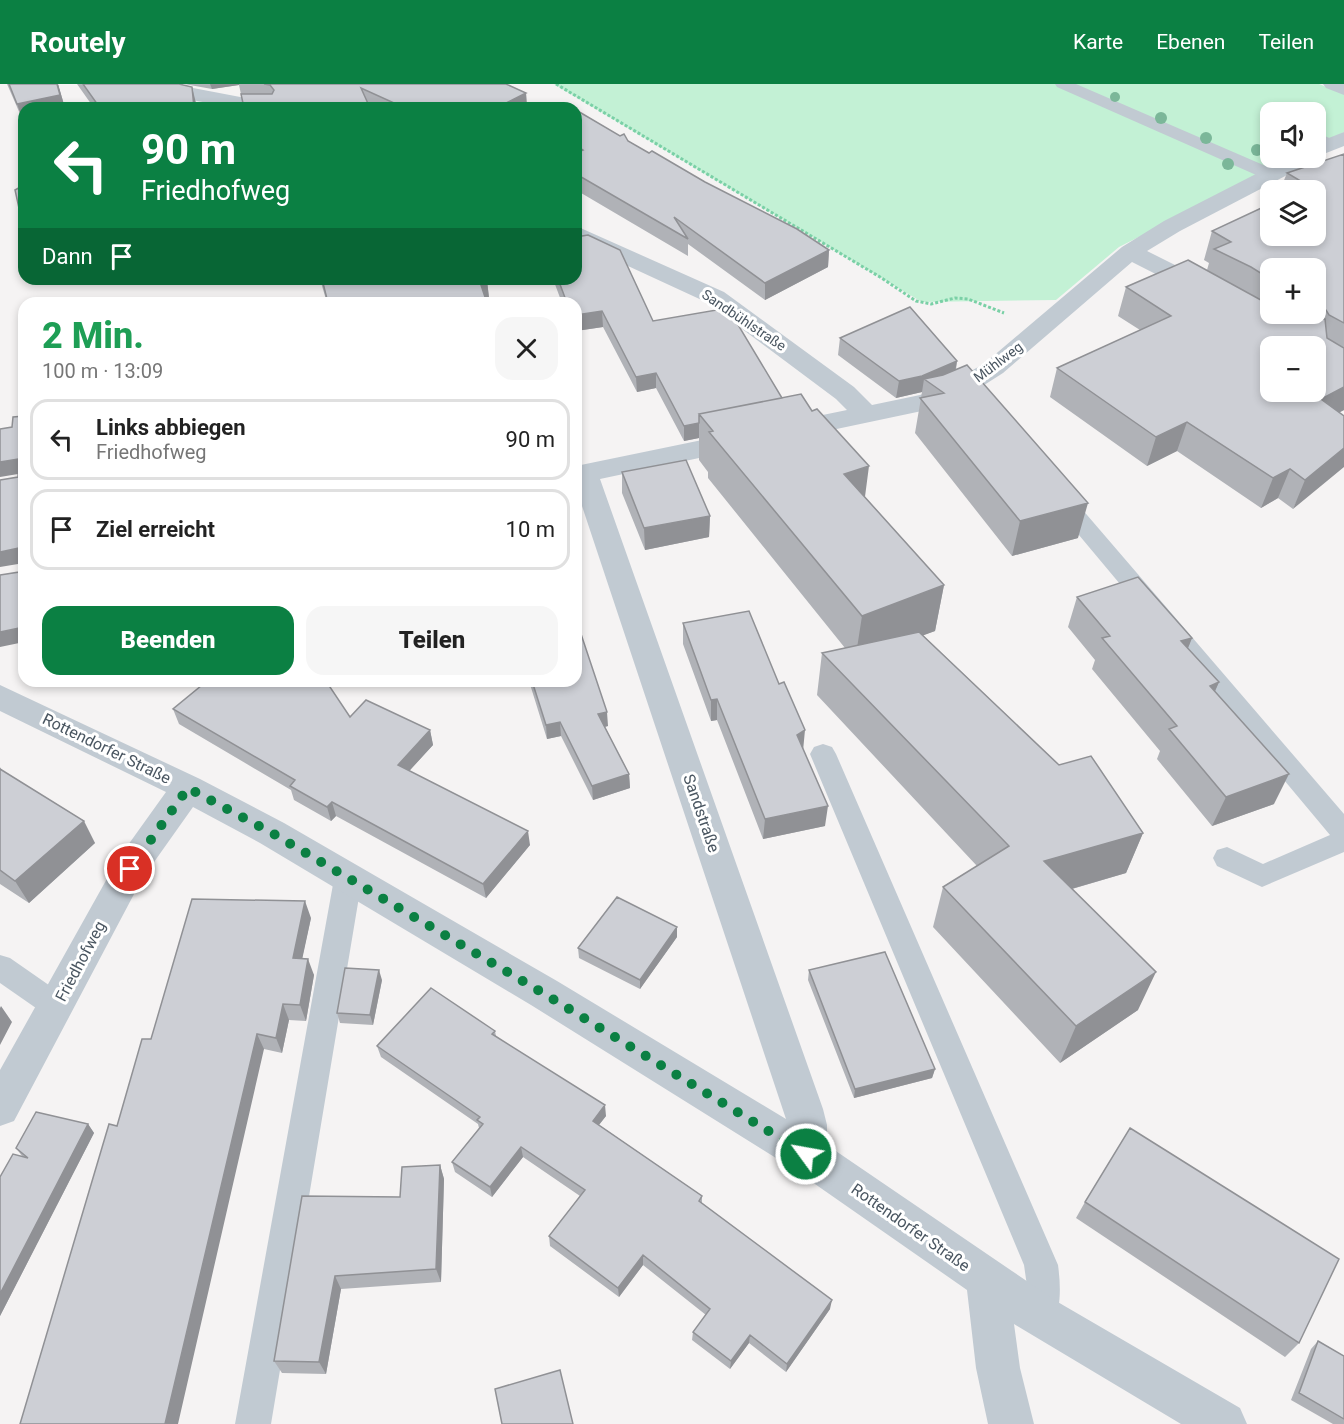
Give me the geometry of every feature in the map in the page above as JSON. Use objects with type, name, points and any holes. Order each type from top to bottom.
[{"type":"street","points":[[140,84],[234,102]]},
{"type":"street","points":[[1333,84],[1344,89]]},
{"type":"street","name":"Mühlweg","points":[[582,474],[927,402],[970,396],[994,368],[1130,252],[1172,226],[1281,168]]},
{"type":"street","name":"Sandbühlstraße","points":[[582,236],[715,297],[845,393],[866,415]]},
{"type":"street","points":[[1130,252],[1231,303]]},
{"type":"street","name":"Sandstraße","points":[[582,480],[803,1109],[807,1125],[806,1154]]},
{"type":"street","name":"Rottendorfer Straße","points":[[0,697],[188,788],[272,833],[543,993],[806,1154],[1041,1316],[1224,1424]]},
{"type":"street","name":"Friedhofweg","points":[[0,1108],[130,869],[188,788]]},
{"type":"street","points":[[987,1280],[998,1368],[1011,1424]]},
{"type":"lane","points":[[1063,84],[1269,174]]},
{"type":"lane","points":[[1045,481],[1344,832]]},
{"type":"lane","points":[[823,754],[1041,1265],[1044,1286],[1041,1316]]},
{"type":"lane","points":[[1227,858],[1262,876],[1344,840]]},
{"type":"lane","points":[[253,1424],[348,879]]},
{"type":"lane","points":[[0,967],[56,1006]]},
{"type":"path","points":[[556,84],[880,277],[916,302],[931,304],[955,298],[968,299],[1039,328]]},
{"type":"green space","points":[[554,84],[1319,84],[1344,94],[1344,132],[1326,142],[1326,102],[1260,102],[1260,168],[1275,168],[1119,247],[1056,300],[922,302]]},
{"type":"building","points":[[9,84],[57,84],[60,95],[17,104]]},
{"type":"building","points":[[83,84],[179,84],[192,87],[193,102],[96,102]]},
{"type":"building","points":[[264,84],[506,84],[526,93],[508,102],[392,102],[361,88],[367,102],[243,102],[241,94],[272,94],[274,90],[270,85]]},
{"type":"building","points":[[582,114],[620,136],[624,134],[628,141],[649,153],[652,151],[705,182],[797,229],[829,250],[765,283],[674,217],[688,239],[582,177]]},
{"type":"building","points":[[1344,154],[1344,323],[1329,315],[1326,310],[1326,258],[1260,258],[1260,273],[1214,249],[1231,242],[1212,231],[1260,209],[1260,246],[1326,246],[1326,180],[1299,180],[1287,173],[1302,168],[1326,168],[1326,160]]},
{"type":"building","points":[[18,188],[18,204],[15,190]]},
{"type":"building","points":[[588,235],[620,250],[653,321],[728,308],[782,398],[699,414],[699,423],[684,426],[656,373],[636,377],[602,311],[582,314],[582,297],[565,297],[560,285],[582,285],[582,236]]},
{"type":"building","points":[[1188,260],[1260,300],[1260,324],[1326,324],[1327,338],[1344,348],[1344,387],[1326,396],[1326,336],[1260,336],[1260,402],[1325,402],[1344,416],[1344,448],[1305,480],[1290,469],[1273,478],[1187,422],[1156,437],[1057,368],[1171,316],[1126,287]]},
{"type":"building","points":[[324,285],[481,285],[485,297],[326,297]]},
{"type":"building","points":[[910,307],[957,361],[922,376],[899,381],[840,338]]},
{"type":"building","points":[[967,365],[1088,503],[1020,521],[920,398],[944,393],[924,379],[943,375]]},
{"type":"building","points":[[801,394],[812,411],[817,409],[869,466],[844,474],[944,585],[862,616],[709,432],[713,431],[699,414]]},
{"type":"building","points":[[13,417],[18,417],[18,459],[0,462],[0,429],[12,427]]},
{"type":"building","points":[[686,460],[710,516],[644,528],[622,472]]},
{"type":"building","points":[[18,477],[18,548],[0,552],[0,480]]},
{"type":"building","points":[[18,572],[18,628],[0,632],[0,575]]},
{"type":"building","points":[[1138,577],[1192,638],[1181,641],[1219,682],[1210,686],[1289,774],[1226,797],[1169,729],[1177,726],[1102,638],[1110,636],[1077,597]]},
{"type":"building","points":[[749,611],[779,684],[784,682],[805,730],[797,735],[828,806],[765,819],[717,699],[711,700],[683,623]]},
{"type":"building","points":[[919,632],[1059,765],[1091,756],[1143,833],[1044,861],[1156,972],[1076,1026],[943,887],[1009,846],[822,653]]},
{"type":"building","points":[[582,637],[607,712],[598,714],[629,774],[592,786],[560,722],[546,725],[534,687],[582,687]]},
{"type":"building","points":[[200,687],[330,687],[350,717],[366,700],[430,730],[398,765],[528,831],[483,884],[332,802],[327,807],[290,786],[295,780],[173,709]]},
{"type":"building","points":[[0,769],[84,821],[15,881],[0,870]]},
{"type":"building","points":[[617,897],[677,927],[640,980],[578,948]]},
{"type":"building","points":[[192,899],[305,901],[293,958],[308,959],[300,1005],[283,1004],[276,1038],[257,1034],[165,1424],[20,1424],[109,1124],[117,1126],[142,1039],[151,1039]]},
{"type":"building","points":[[885,952],[935,1069],[855,1089],[809,970]]},
{"type":"building","points":[[345,968],[379,970],[370,1015],[337,1013]]},
{"type":"building","points":[[431,988],[495,1031],[492,1034],[605,1105],[593,1121],[702,1196],[699,1201],[832,1300],[787,1364],[750,1335],[731,1361],[693,1332],[710,1309],[643,1255],[618,1288],[549,1236],[585,1190],[521,1147],[490,1187],[452,1162],[483,1124],[477,1120],[480,1117],[377,1046]]},
{"type":"building","points":[[36,1112],[88,1124],[0,1294],[0,1177],[13,1154],[28,1158],[16,1148]]},
{"type":"building","points":[[1130,1128],[1339,1259],[1299,1343],[1085,1202]]},
{"type":"building","points":[[440,1165],[436,1269],[335,1276],[319,1362],[274,1361],[302,1196],[400,1197],[402,1167]]},
{"type":"building","points":[[1318,1341],[1344,1356],[1344,1419],[1299,1393]]},
{"type":"building","points":[[560,1370],[573,1424],[502,1424],[495,1389]]},
{"type":"route","points":[[130,869],[188,788],[272,833],[543,993],[806,1154]]}]
